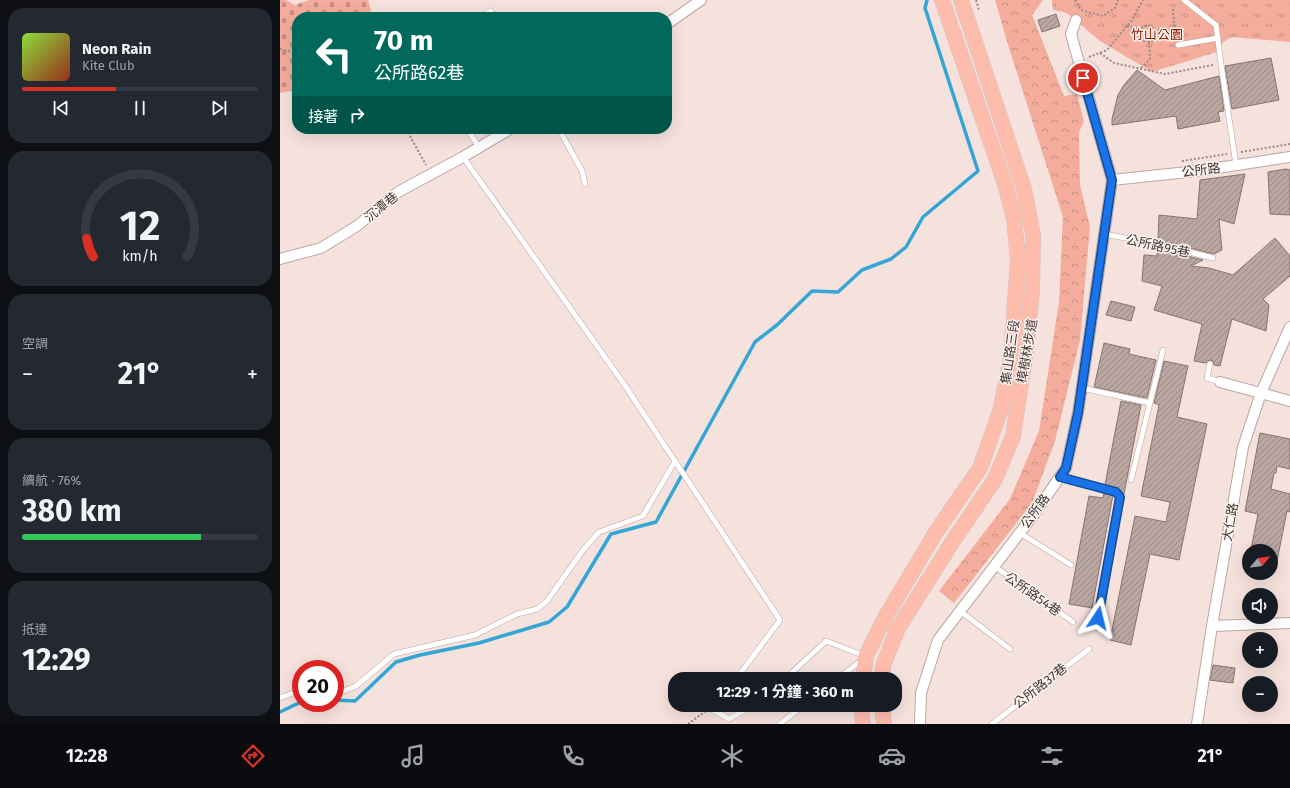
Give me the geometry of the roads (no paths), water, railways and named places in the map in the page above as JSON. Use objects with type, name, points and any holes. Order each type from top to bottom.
[{"type":"main road","name":"集山路三段","points":[[864,672],[866,656],[886,616],[936,532],[980,468],[1000,412],[1011,358],[1018,260],[1014,219],[1006,187],[942,0]]},
{"type":"main road","name":"集山路三段","points":[[883,672],[883,666],[898,628],[953,541],[995,479],[1013,436],[1026,351],[1032,292],[1033,235],[1024,189],[961,0]]},
{"type":"main road","points":[[862,712],[863,724]]},
{"type":"main road","points":[[883,712],[884,724]]},
{"type":"street","points":[[672,20],[701,0]]},
{"type":"street","name":"公所路","points":[[920,724],[920,693],[938,640],[1035,514],[1066,468],[1082,388],[1112,180],[1071,34],[1076,20]]},
{"type":"street","name":"沉潭巷","points":[[280,259],[321,248],[357,226],[398,192],[463,157],[501,134]]},
{"type":"street","name":"公所路","points":[[1112,180],[1290,157]]},
{"type":"street","name":"大仁路","points":[[1197,724],[1212,626],[1243,447],[1261,393],[1290,327]]},
{"type":"street","points":[[1220,382],[1290,401]]},
{"type":"street","points":[[1212,626],[1290,623]]},
{"type":"lane","points":[[1184,0],[1216,24],[1236,165]]},
{"type":"lane","points":[[1178,44],[1218,38]]},
{"type":"lane","points":[[470,134],[479,147]]},
{"type":"lane","points":[[563,134],[582,171],[585,184]]},
{"type":"lane","points":[[463,157],[624,384],[780,620],[741,672]]},
{"type":"lane","name":"公所路95巷","points":[[1104,234],[1157,244],[1213,258]]},
{"type":"lane","points":[[1131,480],[1163,350]]},
{"type":"lane","points":[[1210,364],[1207,378],[1220,382]]},
{"type":"lane","points":[[1082,388],[1150,402]]},
{"type":"lane","points":[[344,691],[356,686],[394,654],[475,636],[517,614],[537,609],[547,601],[583,550],[599,532],[643,516],[675,461]]},
{"type":"lane","points":[[1060,477],[1116,492],[1120,497],[1098,618]]},
{"type":"lane","points":[[1020,532],[1071,565]]},
{"type":"lane","name":"公所路54巷","points":[[994,566],[1073,622]]},
{"type":"lane","points":[[960,611],[1010,649]]},
{"type":"lane","points":[[793,672],[826,641],[866,656]]},
{"type":"lane","name":"公所路37巷","points":[[992,724],[1089,649]]},
{"type":"lane","points":[[846,672],[866,656]]},
{"type":"lane","points":[[280,698],[292,694]]},
{"type":"lane","points":[[717,712],[729,719],[742,712]]},
{"type":"lane","points":[[780,724],[795,712]]},
{"type":"waterway","points":[[344,700],[355,701],[396,662],[420,655],[479,643],[549,622],[567,607],[611,534],[656,522],[755,342],[777,325],[812,291],[838,292],[862,270],[891,259],[906,247],[923,217],[978,171],[925,8],[927,0]]},
{"type":"waterway","points":[[280,712],[292,706]]},
{"type":"park label","name":"竹山公園","points":[[1157,34]]}]
